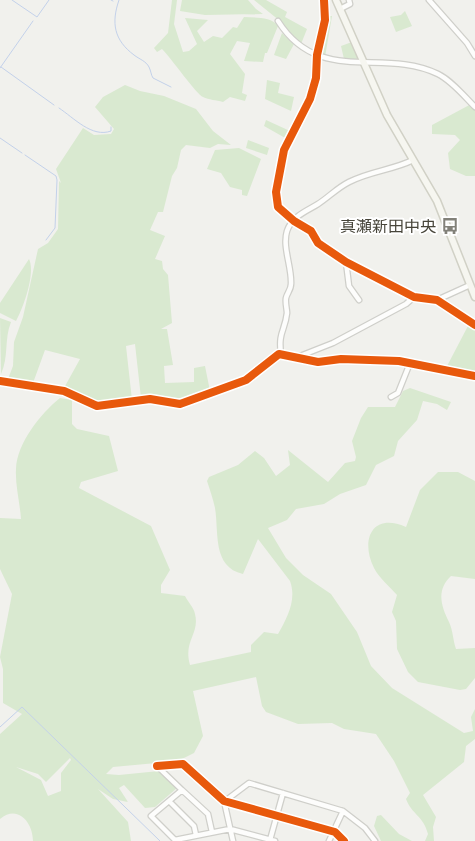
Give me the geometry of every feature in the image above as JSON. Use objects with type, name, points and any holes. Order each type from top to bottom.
[{"type":"street","points":[[324,0],[324,20],[317,55],[316,78],[312,93],[284,150],[276,192],[278,207],[294,221],[311,231],[318,243],[346,262],[414,296],[437,300],[475,325]]},
{"type":"street","points":[[336,0],[387,115],[440,209],[475,297]]},
{"type":"street","points":[[340,9],[350,4],[350,0]]},
{"type":"street","points":[[429,0],[467,42],[475,56]]},
{"type":"street","points":[[278,21],[290,38],[325,59],[400,64],[433,72],[444,78],[475,107]]},
{"type":"street","points":[[281,354],[280,334],[287,312],[286,298],[291,283],[287,233],[294,221],[350,181],[386,168],[398,168],[413,160]]},
{"type":"street","points":[[346,262],[349,286],[359,300]]},
{"type":"street","points":[[437,300],[470,284]]},
{"type":"street","points":[[300,356],[333,342],[406,304],[414,296]]},
{"type":"street","points":[[0,381],[64,391],[97,406],[150,399],[180,404],[246,380],[267,361],[281,354],[300,356],[318,362],[341,359],[410,363],[475,376]]},
{"type":"street","points":[[391,397],[398,393],[410,363]]},
{"type":"street","points":[[212,832],[208,814],[157,766],[183,764],[224,801],[333,832],[344,841]]},
{"type":"street","points":[[224,801],[249,783],[343,811],[364,828],[375,841]]},
{"type":"street","points":[[182,790],[151,816],[175,840],[230,829],[256,838],[272,840],[283,793]]},
{"type":"street","points":[[168,801],[194,826],[196,836]]},
{"type":"street","points":[[224,801],[233,841]]},
{"type":"street","points":[[329,841],[343,811]]},
{"type":"green space","points":[[172,0],[177,0],[174,24],[183,52],[189,51],[197,44],[185,18],[208,20],[197,31],[204,42],[213,36],[222,38],[233,27],[237,28],[244,17],[267,19],[278,26],[267,53],[265,53],[263,62],[244,61],[250,43],[237,41],[230,54],[245,74],[242,93],[247,95],[245,101],[230,97],[223,102],[203,97],[195,90],[162,49],[157,52],[154,48],[168,33]]},
{"type":"green space","points":[[182,0],[248,0],[263,14],[205,15],[180,11]]},
{"type":"green space","points":[[254,0],[266,0],[287,12],[285,17],[307,29],[301,44],[289,34],[280,21]]},
{"type":"green space","points":[[405,11],[412,26],[396,32],[390,17],[401,15]]},
{"type":"green space","points":[[327,16],[332,16],[325,57],[319,54]]},
{"type":"green space","points":[[282,33],[294,44],[286,59],[274,55]]},
{"type":"green space","points":[[352,42],[360,61],[344,59],[341,46]]},
{"type":"green space","points":[[267,80],[280,83],[278,93],[294,97],[291,111],[265,99]]},
{"type":"green space","points":[[125,85],[140,91],[164,96],[196,109],[213,131],[231,145],[218,144],[210,148],[186,145],[181,150],[163,212],[158,212],[150,230],[165,236],[155,259],[162,261],[163,269],[168,275],[172,323],[161,329],[167,329],[173,365],[164,366],[165,383],[194,382],[194,368],[205,366],[210,391],[177,401],[150,397],[141,398],[135,344],[126,346],[132,400],[99,404],[64,388],[80,359],[45,350],[33,383],[8,379],[13,366],[14,342],[23,317],[38,249],[48,243],[58,229],[59,181],[61,183],[56,169],[83,128],[94,135],[111,134],[114,129],[95,107],[103,97]]},
{"type":"green space","points":[[475,102],[475,176],[466,176],[450,169],[448,153],[460,140],[455,135],[432,134],[432,125]]},
{"type":"green space","points":[[266,120],[290,131],[287,139],[264,126]]},
{"type":"green space","points":[[248,140],[269,148],[267,155],[246,148]]},
{"type":"green space","points":[[239,148],[261,159],[247,196],[242,195],[242,190],[230,187],[221,173],[207,169],[215,150]]},
{"type":"green space","points":[[29,259],[31,265],[30,281],[16,321],[0,313],[0,303]]},
{"type":"green space","points":[[0,318],[11,322],[1,374]]},
{"type":"green space","points":[[469,324],[475,327],[475,374],[446,368]]},
{"type":"green space","points":[[410,388],[451,402],[447,410],[437,404],[423,401],[417,420],[398,441],[394,456],[376,465],[366,485],[340,494],[324,504],[296,509],[287,520],[268,528],[286,558],[303,575],[331,594],[357,632],[371,666],[392,688],[464,733],[473,731],[471,717],[475,709],[475,739],[466,746],[464,762],[423,795],[436,817],[433,827],[434,841],[425,841],[428,834],[426,828],[411,809],[406,799],[410,793],[394,761],[376,734],[344,729],[332,723],[298,724],[266,712],[262,706],[256,677],[193,691],[203,736],[194,753],[178,761],[113,767],[106,774],[119,775],[159,771],[177,788],[155,807],[145,808],[124,785],[119,788],[128,802],[113,799],[98,789],[128,822],[131,841],[33,841],[30,828],[23,818],[13,814],[0,819],[0,734],[22,714],[3,703],[3,669],[0,657],[12,594],[0,569],[0,518],[21,519],[16,481],[17,459],[25,439],[45,412],[60,398],[72,400],[72,424],[77,429],[109,436],[118,471],[81,482],[79,488],[151,526],[170,570],[161,585],[161,593],[185,596],[194,612],[196,621],[188,657],[190,665],[251,652],[251,645],[264,632],[278,634],[288,615],[292,602],[290,581],[258,539],[243,574],[233,570],[226,564],[217,538],[215,508],[207,481],[209,477],[238,465],[255,451],[264,458],[276,476],[290,465],[288,450],[328,482],[345,463],[355,461],[356,457],[352,441],[361,418],[368,407],[395,407],[403,391]],"holes":[[[70,758],[71,760],[61,773],[61,791],[48,796],[41,780],[16,767],[38,774],[46,782]]]},
{"type":"green space","points":[[438,472],[458,472],[475,481],[475,579],[451,576],[443,587],[441,598],[456,649],[475,648],[475,678],[466,689],[460,690],[418,682],[408,672],[397,649],[396,621],[392,612],[397,595],[376,572],[368,548],[372,531],[377,526],[385,523],[394,523],[406,527],[420,490]]},
{"type":"green space","points":[[381,815],[399,834],[412,841],[381,841],[374,826],[377,816]]},
{"type":"waterway","points":[[12,0],[37,17],[49,0]]},
{"type":"waterway","points":[[119,0],[115,16],[118,37],[127,49],[148,65],[153,78],[171,87]]},
{"type":"waterway","points":[[0,68],[33,21]]},
{"type":"waterway","points":[[1,67],[54,105]]},
{"type":"waterway","points":[[59,108],[77,122],[97,132],[111,131],[111,127]]},
{"type":"waterway","points":[[0,138],[22,153]]},
{"type":"waterway","points":[[25,155],[56,176],[57,180],[55,228],[46,240]]},
{"type":"waterway","points":[[0,727],[22,707],[160,841]]},
{"type":"cycle path","points":[[324,0],[325,20],[317,55],[316,78],[310,99],[284,150],[276,192],[278,207],[294,221],[311,231],[318,243],[346,262],[414,297],[437,300],[475,325]]},
{"type":"cycle path","points":[[0,381],[64,391],[97,406],[150,399],[180,404],[246,380],[279,354],[318,362],[341,359],[399,361],[475,376]]},
{"type":"cycle path","points":[[157,766],[183,764],[224,801],[335,832],[344,841]]},
{"type":"place","name":"真瀬新田中央","points":[[450,226]]}]
